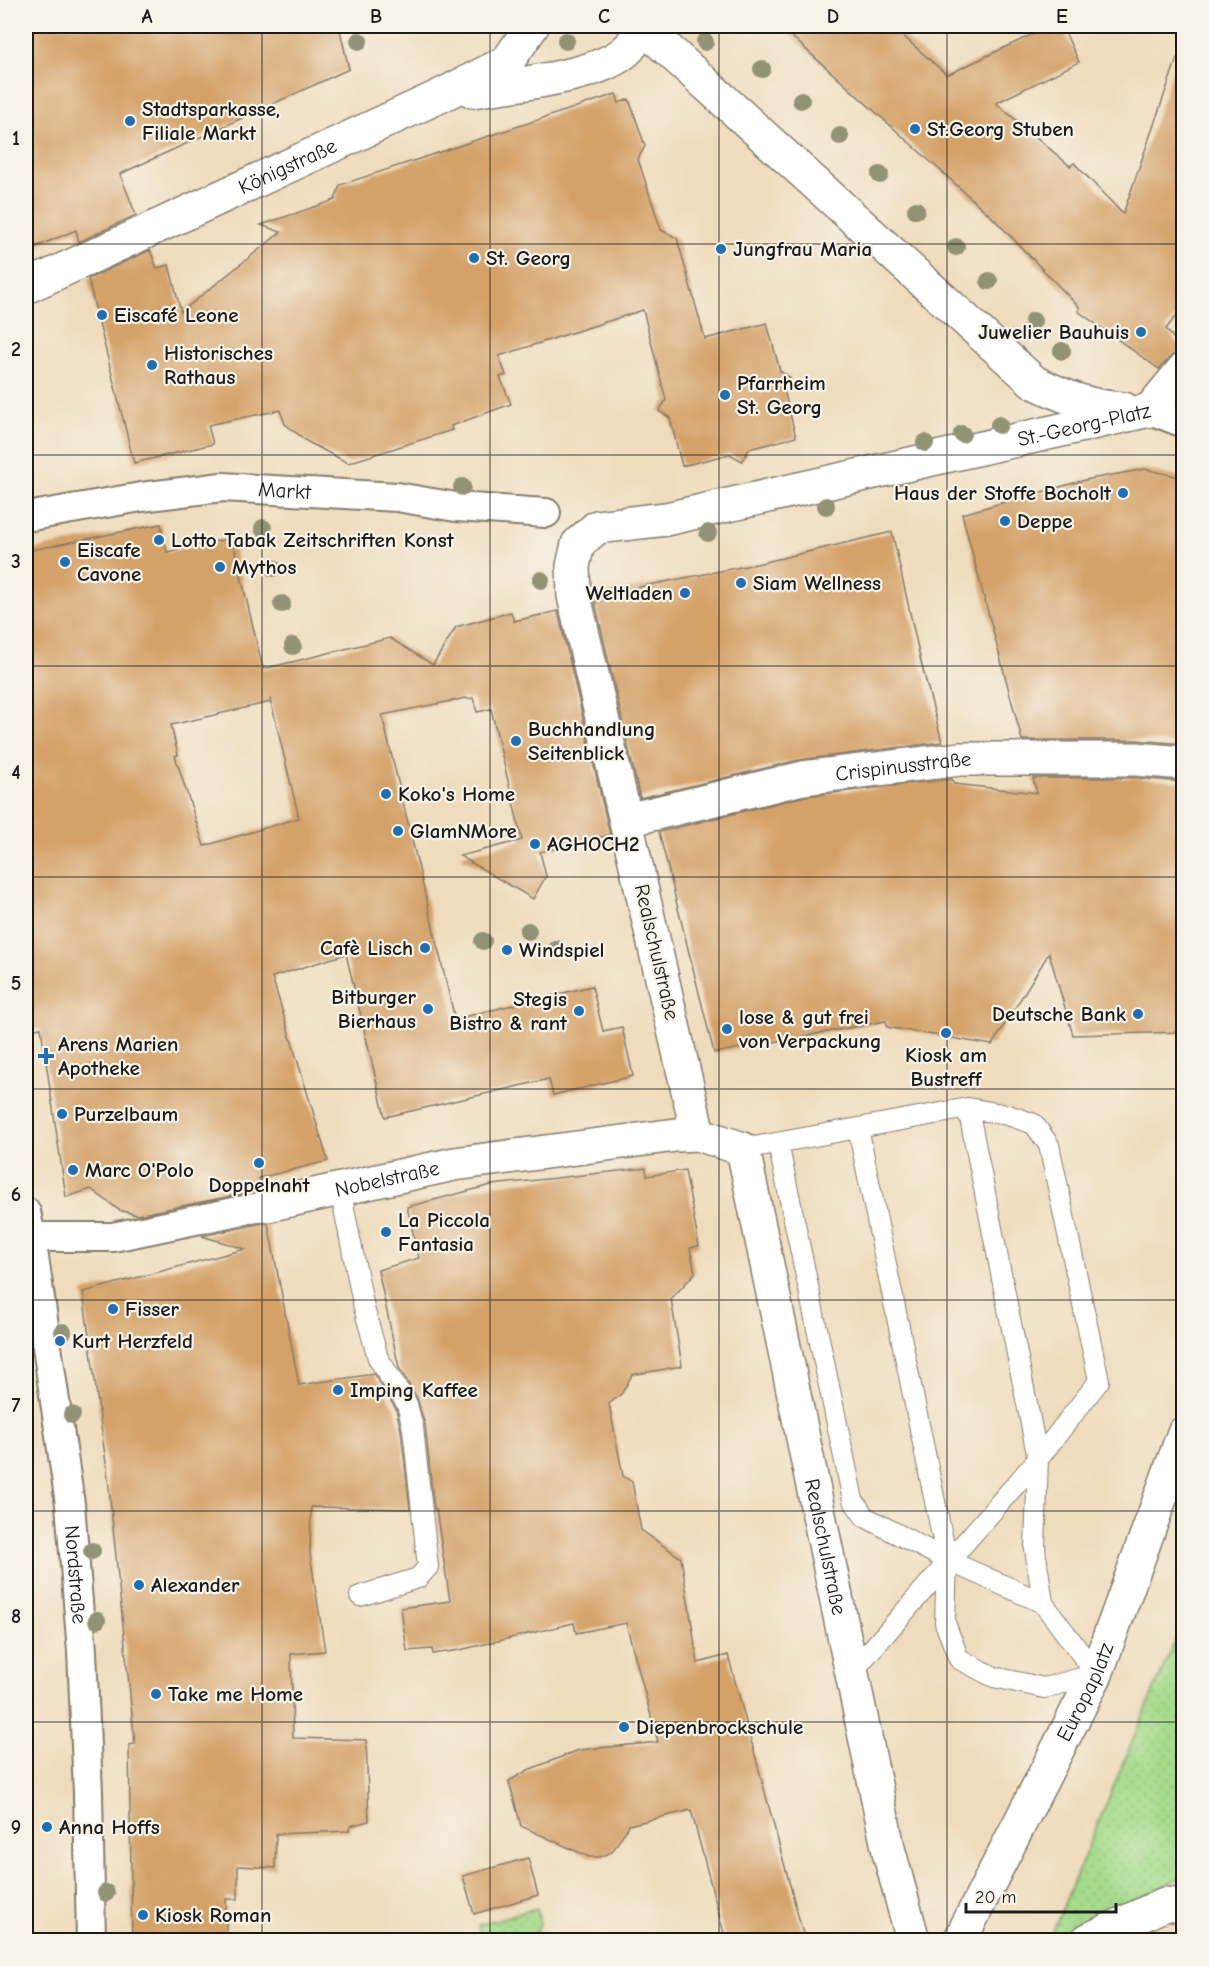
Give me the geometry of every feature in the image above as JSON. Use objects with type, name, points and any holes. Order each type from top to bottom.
[{"type":"street","name":"Königstraße","points":[[26,287],[440,96],[507,62],[532,26]]},
{"type":"street","points":[[440,96],[567,75],[604,66],[628,50],[643,26]]},
{"type":"street","name":"St.-Georg-Platz","points":[[643,26],[1034,382],[1071,399],[1104,408],[1150,410]]},
{"type":"street","points":[[1184,369],[1150,410],[1184,423]]},
{"type":"street","name":"St.-Georg-Platz","points":[[574,596],[573,566],[578,544],[597,527],[666,519],[1150,410]]},
{"type":"street","name":"Markt","points":[[26,517],[141,497],[222,487],[397,497],[456,507],[546,513]]},
{"type":"street","name":"Realschulstraße","points":[[574,596],[698,1134]]},
{"type":"street","name":"Crispinusstraße","points":[[627,820],[803,778],[960,759],[1136,759],[1184,763]]},
{"type":"street","name":"Nobelstraße","points":[[27,1229],[113,1237],[454,1164],[698,1134],[743,1149]]},
{"type":"street","name":"Realschulstraße","points":[[743,1149],[889,1852],[913,1941]]},
{"type":"street","name":"Nordstraße","points":[[27,1229],[70,1504],[82,1651],[89,1804],[91,1941]]},
{"type":"street","name":"Europaplatz","points":[[960,1941],[1096,1674],[1184,1432]]},
{"type":"street","points":[[1088,1941],[1166,1904],[1184,1906]]},
{"type":"lane","points":[[858,1128],[947,1560],[945,1623],[959,1659],[994,1677],[1044,1688],[1096,1674],[1043,1603],[1035,1549],[1038,1459],[968,1108]]},
{"type":"lane","points":[[743,1149],[968,1108],[1008,1115],[1034,1124],[1049,1145],[1099,1382],[1038,1459],[947,1560],[852,1672]]},
{"type":"lane","points":[[778,1143],[853,1500],[865,1517],[947,1560],[1043,1603]]},
{"type":"lane","points":[[340,1189],[364,1308],[378,1358],[406,1404],[413,1428],[428,1567],[418,1578],[360,1596]]},
{"type":"green space","points":[[1183,1621],[1183,1877],[1049,1940]]},
{"type":"green space","points":[[537,1908],[540,1924],[533,1940],[482,1940],[478,1925]]},
{"type":"building","name":"Stadtsparkasse, Filiale Markt","points":[[26,26],[339,26],[349,69],[120,174],[136,215],[79,242],[76,230],[26,251]]},
{"type":"building","points":[[780,26],[892,26],[947,75],[1050,26],[1062,26],[1079,62],[996,103],[1070,166],[1074,163],[1123,214],[1177,58],[1184,59],[1184,305],[1166,329],[1184,351],[1177,352],[1170,357],[1159,369],[1078,311],[1080,308],[992,217]]},
{"type":"building","name":"St. Georg","points":[[616,94],[619,103],[629,99],[645,146],[638,159],[661,230],[677,238],[705,339],[767,323],[780,371],[790,378],[784,390],[796,437],[749,449],[742,461],[730,454],[682,466],[670,418],[659,411],[666,400],[643,310],[499,356],[506,375],[500,377],[511,404],[451,426],[452,430],[348,463],[308,442],[285,424],[280,410],[208,425],[213,444],[134,463],[88,279],[150,250],[157,268],[169,265],[181,312],[281,232],[261,225],[335,200],[340,185]]},
{"type":"building","points":[[1145,469],[1184,478],[1184,744],[1136,740],[1022,740],[962,514],[1085,480]]},
{"type":"building","points":[[161,524],[167,552],[232,538],[263,669],[390,638],[433,665],[456,627],[511,612],[514,621],[558,611],[610,835],[540,852],[546,876],[533,899],[460,856],[522,840],[491,709],[477,712],[473,698],[466,698],[382,715],[455,1019],[592,986],[603,1031],[622,1027],[633,1076],[553,1095],[549,1079],[385,1117],[346,954],[272,977],[328,1161],[259,1178],[261,1188],[256,1191],[137,1215],[119,1210],[91,1189],[66,1197],[41,1028],[30,1030],[26,1008],[26,551]],"holes":[[[271,702],[299,818],[204,846],[175,756],[178,755],[171,725]]]},
{"type":"building","points":[[892,532],[921,662],[942,742],[799,760],[640,798],[595,602],[599,601],[598,595],[761,563]]},
{"type":"building","points":[[1033,778],[1135,778],[1184,782],[1184,1032],[1073,1035],[1049,953],[992,1045],[887,1027],[886,1021],[714,1053],[659,832],[806,796],[952,779],[954,784],[1037,793]]},
{"type":"building","points":[[646,1168],[647,1176],[685,1170],[699,1246],[690,1248],[695,1273],[671,1299],[682,1366],[632,1375],[622,1393],[609,1404],[623,1476],[632,1482],[641,1530],[681,1558],[698,1663],[728,1655],[805,1941],[726,1941],[691,1810],[629,1825],[612,1852],[600,1857],[589,1857],[521,1826],[509,1781],[528,1770],[579,1750],[658,1742],[626,1623],[576,1633],[574,1623],[460,1650],[433,1654],[432,1649],[407,1651],[401,1608],[450,1601],[436,1509],[434,1509],[425,1425],[417,1398],[399,1368],[378,1270],[419,1258],[407,1207],[491,1185]]},
{"type":"building","points":[[268,1223],[299,1385],[374,1374],[396,1409],[401,1430],[410,1509],[311,1507],[310,1554],[325,1651],[291,1654],[293,1738],[366,1740],[369,1821],[350,1826],[349,1831],[276,1834],[275,1868],[238,1866],[238,1899],[226,1899],[226,1941],[132,1941],[129,1745],[135,1744],[108,1478],[83,1292],[245,1249],[202,1236]]},
{"type":"building","points":[[528,1858],[538,1895],[474,1914],[463,1876]]},
{"type":"place","name":"Stadtsparkasse, Filiale Markt","points":[[130,121]]},
{"type":"place","name":"St.Georg Stuben","points":[[915,129]]},
{"type":"place","name":"Jungfrau Maria","points":[[721,249]]},
{"type":"place","name":"St. Georg","points":[[474,258]]},
{"type":"place","name":"Eiscafé Leone","points":[[102,315]]},
{"type":"place","name":"Juwelier Bauhuis","points":[[1141,332]]},
{"type":"place","name":"Historisches Rathaus","points":[[152,365]]},
{"type":"place","name":"Pfarrheim St. Georg","points":[[725,395]]},
{"type":"place","name":"Haus der Stoffe Bocholt","points":[[1123,493]]},
{"type":"place","name":"Deppe","points":[[1005,521]]},
{"type":"place","name":"Lotto Tabak Zeitschriften Konst","points":[[159,540]]},
{"type":"place","name":"Eiscafe Cavone","points":[[65,562]]},
{"type":"place","name":"Mythos","points":[[220,567]]},
{"type":"place","name":"Siam Wellness","points":[[741,583]]},
{"type":"place","name":"Weltladen","points":[[685,593]]},
{"type":"place","name":"Buchhandlung Seitenblick","points":[[516,741]]},
{"type":"place","name":"Koko's Home","points":[[386,794]]},
{"type":"place","name":"GlamNMore","points":[[398,831]]},
{"type":"place","name":"AGHOCH2","points":[[535,844]]},
{"type":"place","name":"Cafè Lisch","points":[[425,948]]},
{"type":"place","name":"Windspiel","points":[[507,950]]},
{"type":"place","name":"Bitburger Bierhaus","points":[[428,1009]]},
{"type":"place","name":"Stegis Bistro & rant","points":[[579,1011]]},
{"type":"place","name":"Deutsche Bank","points":[[1138,1014]]},
{"type":"place","name":"lose & gut frei von Verpackung","points":[[727,1029]]},
{"type":"place","name":"Kiosk am Bustreff","points":[[946,1033]]},
{"type":"place","name":"Arens Marien Apotheke","points":[[46,1056]]},
{"type":"place","name":"Purzelbaum","points":[[62,1114]]},
{"type":"place","name":"Doppelnaht","points":[[259,1163]]},
{"type":"place","name":"Marc O'Polo","points":[[73,1170]]},
{"type":"place","name":"La Piccola Fantasia","points":[[386,1232]]},
{"type":"place","name":"Fisser","points":[[113,1309]]},
{"type":"place","name":"Kurt Herzfeld","points":[[60,1341]]},
{"type":"place","name":"Imping Kaffee","points":[[338,1390]]},
{"type":"place","name":"Alexander","points":[[139,1585]]},
{"type":"place","name":"Take me Home","points":[[156,1694]]},
{"type":"place","name":"Diepenbrockschule","points":[[624,1727]]},
{"type":"place","name":"Anna Hoffs","points":[[47,1827]]},
{"type":"place","name":"Kiosk Roman","points":[[143,1915]]}]
